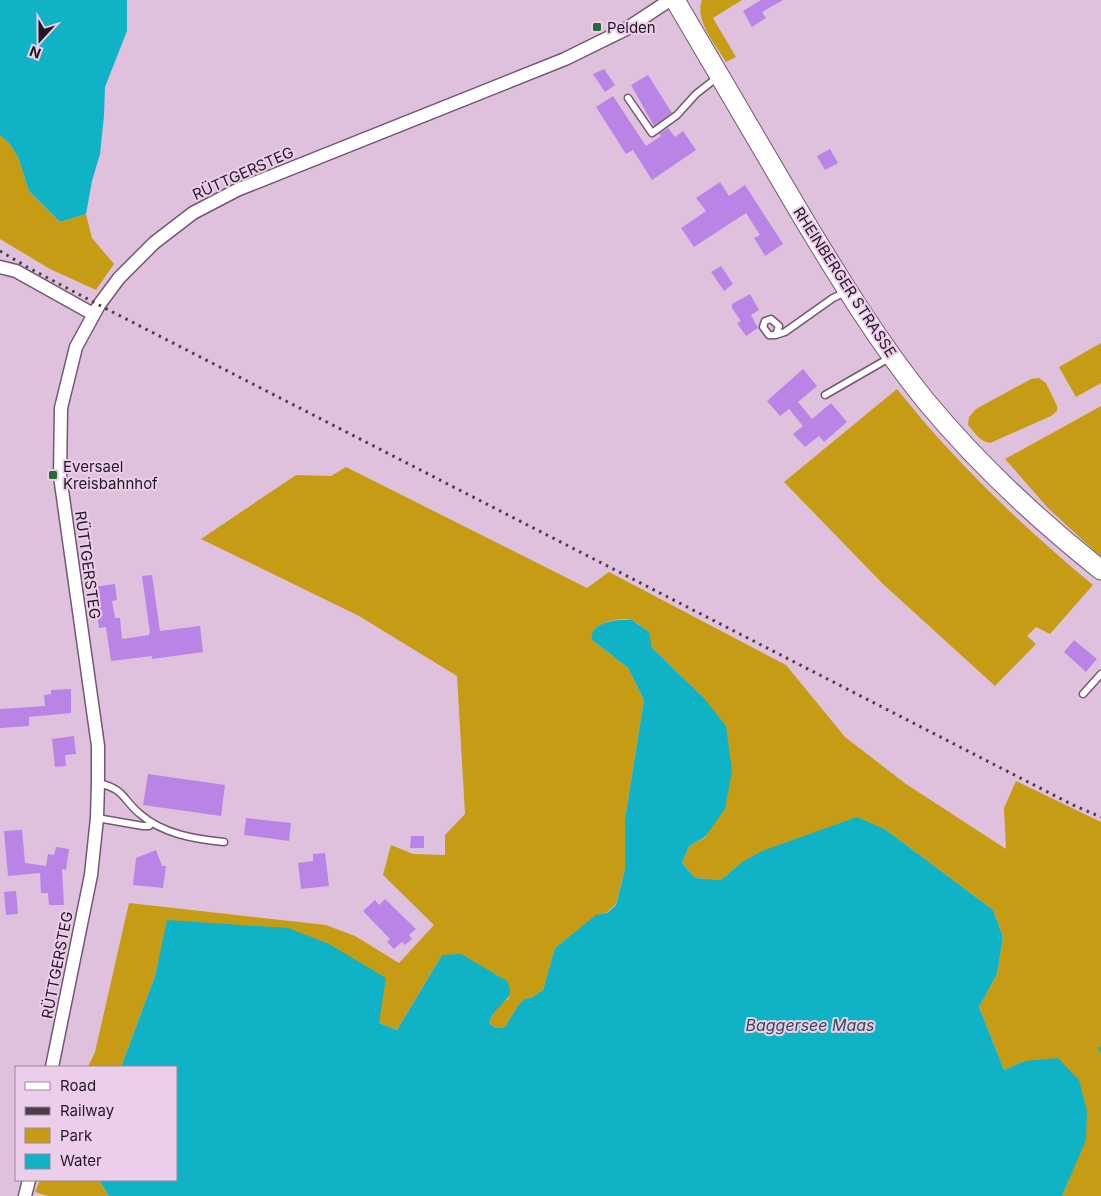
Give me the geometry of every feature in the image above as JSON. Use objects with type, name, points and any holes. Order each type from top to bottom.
[{"type":"main road","name":"RHEINBERGER STRASSE","points":[[675,0],[847,291],[892,356],[943,420],[1000,482],[1041,520],[1101,570]]},
{"type":"street","name":"RÜTTGERSTEG","points":[[52,1066],[88,888],[97,818],[98,746],[60,476],[60,408],[76,347],[94,314],[119,278],[154,243],[192,213],[237,190],[565,58],[626,29],[670,0]]},
{"type":"street","points":[[0,267],[23,274],[94,314]]},
{"type":"street","points":[[25,1196],[29,1181]]},
{"type":"lane","points":[[628,98],[652,133],[676,115],[696,94],[720,75]]},
{"type":"lane","points":[[776,335],[785,332],[833,298],[847,291]]},
{"type":"lane","points":[[825,395],[892,356]]},
{"type":"lane","points":[[1083,694],[1101,674]]},
{"type":"lane","points":[[98,783],[112,786],[118,790],[139,814],[152,823],[186,837],[224,842]]},
{"type":"lane","points":[[97,818],[144,826],[152,823]]},
{"type":"green space","points":[[702,0],[742,0],[713,18],[736,57],[726,62],[703,24],[700,8]]},
{"type":"green space","points":[[0,135],[10,144],[18,157],[29,191],[60,222],[86,214],[92,238],[114,264],[96,290],[50,269],[0,239]]},
{"type":"green space","points":[[1101,343],[1101,383],[1076,397],[1059,367]]},
{"type":"green space","points":[[1039,378],[1046,383],[1057,406],[1057,411],[1051,416],[990,443],[980,439],[968,425],[969,417],[976,409],[1031,379]]},
{"type":"green space","points":[[897,389],[942,442],[990,492],[1093,585],[1050,634],[1036,627],[1027,636],[1036,644],[995,686],[883,584],[784,482]]},
{"type":"green space","points":[[1101,406],[1101,557],[1048,508],[1005,459]]},
{"type":"green space","points":[[346,467],[587,588],[609,572],[786,665],[845,737],[906,784],[1006,849],[1004,808],[1016,781],[1101,822],[1101,1196],[1062,1196],[1069,1180],[1025,1061],[1004,1070],[979,1007],[997,974],[1003,937],[993,910],[886,830],[742,862],[721,880],[695,878],[682,863],[689,846],[706,837],[703,697],[652,648],[648,632],[631,620],[625,619],[612,620],[600,625],[592,633],[591,639],[628,668],[644,700],[625,819],[625,869],[616,904],[606,913],[596,916],[555,948],[543,990],[519,1004],[505,1027],[496,1028],[489,1023],[492,1015],[509,998],[499,976],[442,955],[397,1030],[168,920],[155,976],[121,1066],[88,1066],[95,1052],[129,903],[326,925],[355,936],[399,963],[434,925],[383,875],[391,845],[413,854],[445,855],[445,835],[465,814],[457,676],[359,616],[201,539],[296,475],[331,476]]},
{"type":"green space","points":[[40,1181],[100,1181],[109,1196],[48,1196],[35,1192]]},
{"type":"water","points":[[0,0],[127,0],[127,31],[105,87],[100,154],[92,181],[86,214],[60,222],[29,191],[18,157],[10,144],[0,135]]},
{"type":"water","name":"Baggersee Maas","points":[[632,620],[649,632],[652,648],[703,697],[726,726],[732,771],[725,809],[705,837],[689,846],[682,863],[695,878],[721,880],[742,862],[762,851],[857,817],[886,830],[993,910],[1003,937],[997,974],[979,1007],[1004,1070],[1025,1061],[1058,1058],[1079,1080],[1087,1111],[1086,1140],[1062,1196],[109,1196],[100,1181],[178,1181],[178,1066],[121,1066],[155,976],[167,920],[288,928],[329,944],[386,978],[379,1023],[397,1030],[442,955],[461,954],[507,981],[510,993],[495,1011],[489,1023],[494,1027],[505,1027],[519,1004],[543,990],[555,948],[596,915],[607,913],[616,905],[625,869],[625,819],[644,700],[628,668],[591,639],[594,630],[604,623]]},
{"type":"building","points":[[761,0],[783,0],[762,12],[766,18],[752,27],[743,11]]},
{"type":"building","points":[[604,69],[615,85],[605,92],[593,74]]},
{"type":"building","points":[[648,75],[672,113],[654,126],[631,85]]},
{"type":"building","points":[[613,96],[646,146],[661,136],[659,134],[668,128],[675,137],[683,131],[696,150],[652,180],[633,150],[626,154],[596,107]]},
{"type":"building","points":[[830,149],[838,163],[825,170],[817,156]]},
{"type":"building","points":[[720,182],[729,196],[745,185],[783,244],[765,256],[754,238],[760,235],[746,213],[694,247],[681,228],[706,211],[696,198]]},
{"type":"building","points":[[721,266],[733,284],[724,291],[711,272]]},
{"type":"building","points":[[750,294],[759,310],[751,315],[758,328],[746,336],[737,323],[741,321],[732,308],[732,304]]},
{"type":"building","points":[[803,369],[817,386],[798,402],[812,419],[831,403],[847,422],[824,442],[819,436],[805,447],[793,434],[803,426],[789,409],[780,416],[767,401]]},
{"type":"building","points":[[152,575],[160,631],[200,626],[203,652],[152,659],[152,656],[111,661],[106,627],[99,628],[93,587],[115,584],[117,600],[112,601],[115,618],[120,618],[122,639],[149,635],[142,576]]},
{"type":"building","points":[[1074,640],[1097,659],[1086,672],[1064,652]]},
{"type":"building","points":[[71,689],[71,713],[29,717],[29,726],[0,728],[0,709],[45,706],[44,695],[51,694],[51,690]]},
{"type":"building","points":[[74,736],[76,754],[65,755],[66,766],[55,767],[52,739]]},
{"type":"building","points":[[148,774],[225,785],[221,816],[143,805]]},
{"type":"building","points":[[246,818],[291,823],[289,841],[244,835]]},
{"type":"building","points":[[22,830],[25,863],[46,866],[48,854],[54,855],[56,847],[69,849],[66,870],[62,869],[64,905],[49,905],[48,893],[41,893],[40,873],[8,876],[4,831]]},
{"type":"building","points":[[411,836],[424,836],[424,848],[410,848]]},
{"type":"building","points":[[156,850],[162,866],[166,866],[163,888],[133,885],[136,858]]},
{"type":"building","points":[[325,853],[329,886],[301,889],[298,863],[313,861],[313,854]]},
{"type":"building","points":[[16,891],[18,914],[6,915],[4,892]]},
{"type":"building","points":[[385,899],[416,929],[409,935],[412,939],[405,945],[402,942],[394,949],[387,942],[390,939],[363,911],[375,900],[379,905]]},
{"type":"railway","points":[[0,251],[99,305],[1073,805],[1101,817]]},
{"type":"place","name":"Pelden","points":[[597,27]]},
{"type":"place","name":"Eversael Kreisbahnhof","points":[[53,475]]}]
